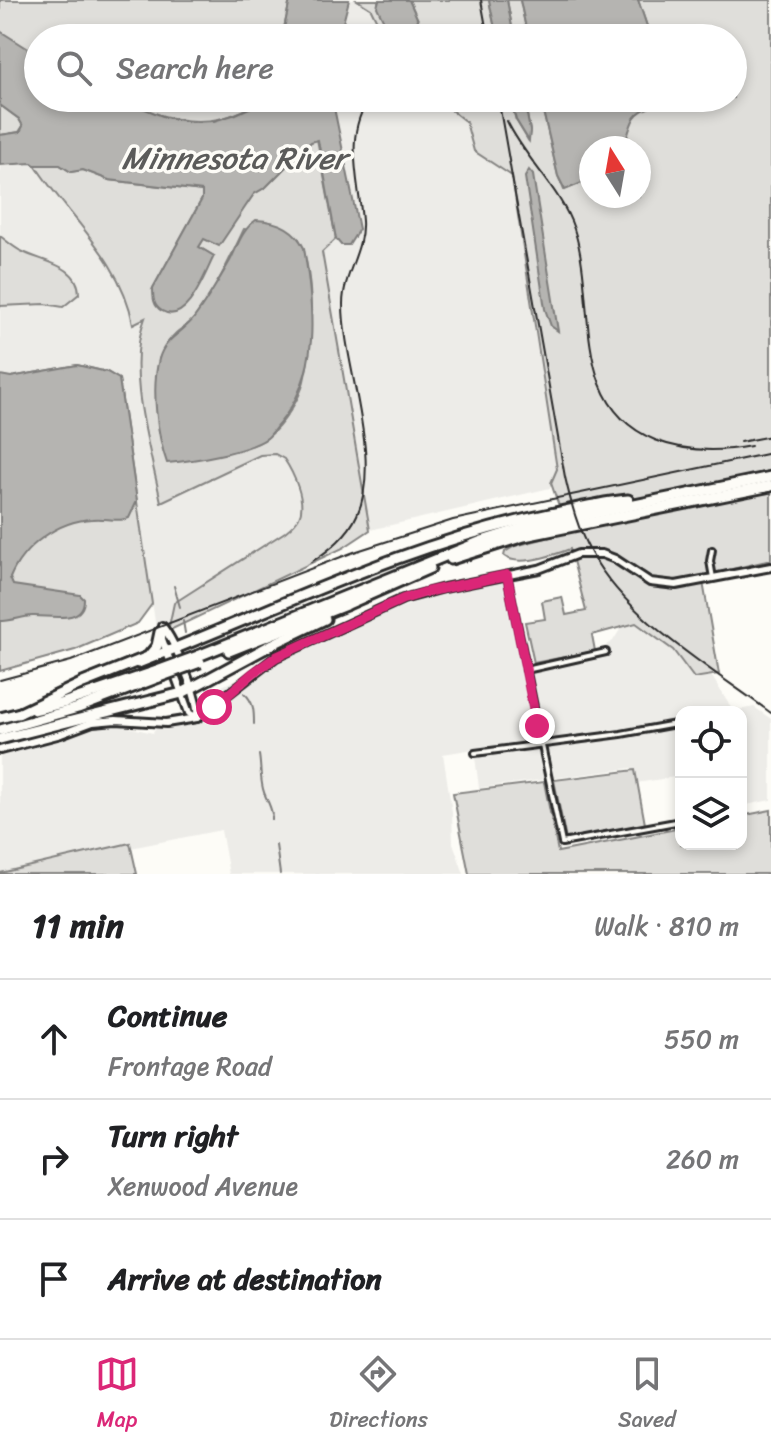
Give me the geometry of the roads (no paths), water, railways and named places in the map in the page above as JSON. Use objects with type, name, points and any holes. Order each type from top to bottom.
[{"type":"highway","points":[[199,659],[482,541],[527,527],[771,477]]},
{"type":"highway","points":[[0,730],[78,708],[158,674],[369,595],[455,558],[524,536],[771,486]]},
{"type":"highway","points":[[18,714],[83,683],[310,594],[374,565],[454,538],[514,521],[602,503],[660,498]]},
{"type":"highway","points":[[0,739],[186,691],[369,595]]},
{"type":"highway","points":[[138,663],[153,653],[160,632]]},
{"type":"highway","points":[[0,718],[63,703],[158,674]]},
{"type":"street","points":[[712,550],[713,578]]},
{"type":"street","points":[[0,750],[93,722],[166,723],[197,718],[276,657],[403,599],[539,569],[578,554],[589,553],[615,559],[650,582],[662,585],[771,567]]},
{"type":"street","points":[[507,575],[562,843],[675,822]]},
{"type":"street","points":[[160,632],[162,626],[186,691],[189,713],[197,718]]},
{"type":"street","points":[[526,670],[606,652]]},
{"type":"street","points":[[475,753],[675,724]]},
{"type":"water","points":[[290,0],[349,0],[343,24],[285,24]]},
{"type":"water","points":[[379,0],[409,0],[420,24],[385,24],[377,7]]},
{"type":"water","points":[[489,0],[507,0],[511,24],[494,24]]},
{"type":"water","points":[[520,0],[638,0],[646,24],[525,24]]},
{"type":"water","name":"Minnesota River","points":[[0,31],[24,46],[24,112],[153,112],[192,122],[214,121],[240,112],[335,112],[359,229],[349,245],[341,245],[336,239],[318,140],[311,142],[266,187],[254,194],[219,246],[204,239],[199,247],[214,256],[194,296],[179,311],[171,314],[162,311],[155,304],[153,288],[202,199],[202,191],[109,180],[83,170],[71,172],[60,165],[0,165],[0,135],[20,132],[23,126],[19,119],[0,105]]},
{"type":"water","points":[[514,112],[527,112],[529,141]]},
{"type":"water","points":[[543,112],[641,112],[634,119],[628,136],[579,136],[579,184],[565,190],[558,176]]},
{"type":"water","points":[[529,170],[533,175],[558,331],[551,326],[545,309],[525,177]]},
{"type":"water","points":[[256,220],[284,227],[296,235],[304,248],[312,317],[308,362],[302,384],[293,405],[267,438],[233,452],[167,463],[156,411],[155,384],[159,359],[165,346],[199,311],[243,234]]},
{"type":"water","points":[[77,365],[107,372],[119,379],[137,501],[129,518],[79,521],[55,530],[33,546],[16,566],[10,578],[13,585],[80,595],[84,599],[83,607],[78,612],[65,617],[32,616],[0,621],[0,375],[11,377]]},
{"type":"waterway","points":[[174,586],[180,607]]},
{"type":"waterway","points":[[183,621],[185,633]]},
{"type":"waterway","points":[[244,693],[253,707],[254,724]]},
{"type":"waterway","points":[[259,755],[263,789],[272,814]]},
{"type":"waterway","points":[[276,845],[280,874]]},
{"type":"railway","points":[[481,0],[485,24]]},
{"type":"railway","points":[[311,562],[349,529],[364,492],[364,439],[343,304],[346,283],[362,232],[355,158],[357,127],[362,112]]},
{"type":"railway","points":[[500,112],[565,477],[582,535],[607,577],[648,621],[771,713]]},
{"type":"railway","points":[[507,121],[560,200],[574,229],[581,257],[591,348],[597,377],[609,402],[628,424],[667,444],[703,450],[751,446]]},
{"type":"railway","points":[[740,442],[771,436]]},
{"type":"railway","points":[[0,680],[71,661],[354,552],[453,520],[771,453]]}]
